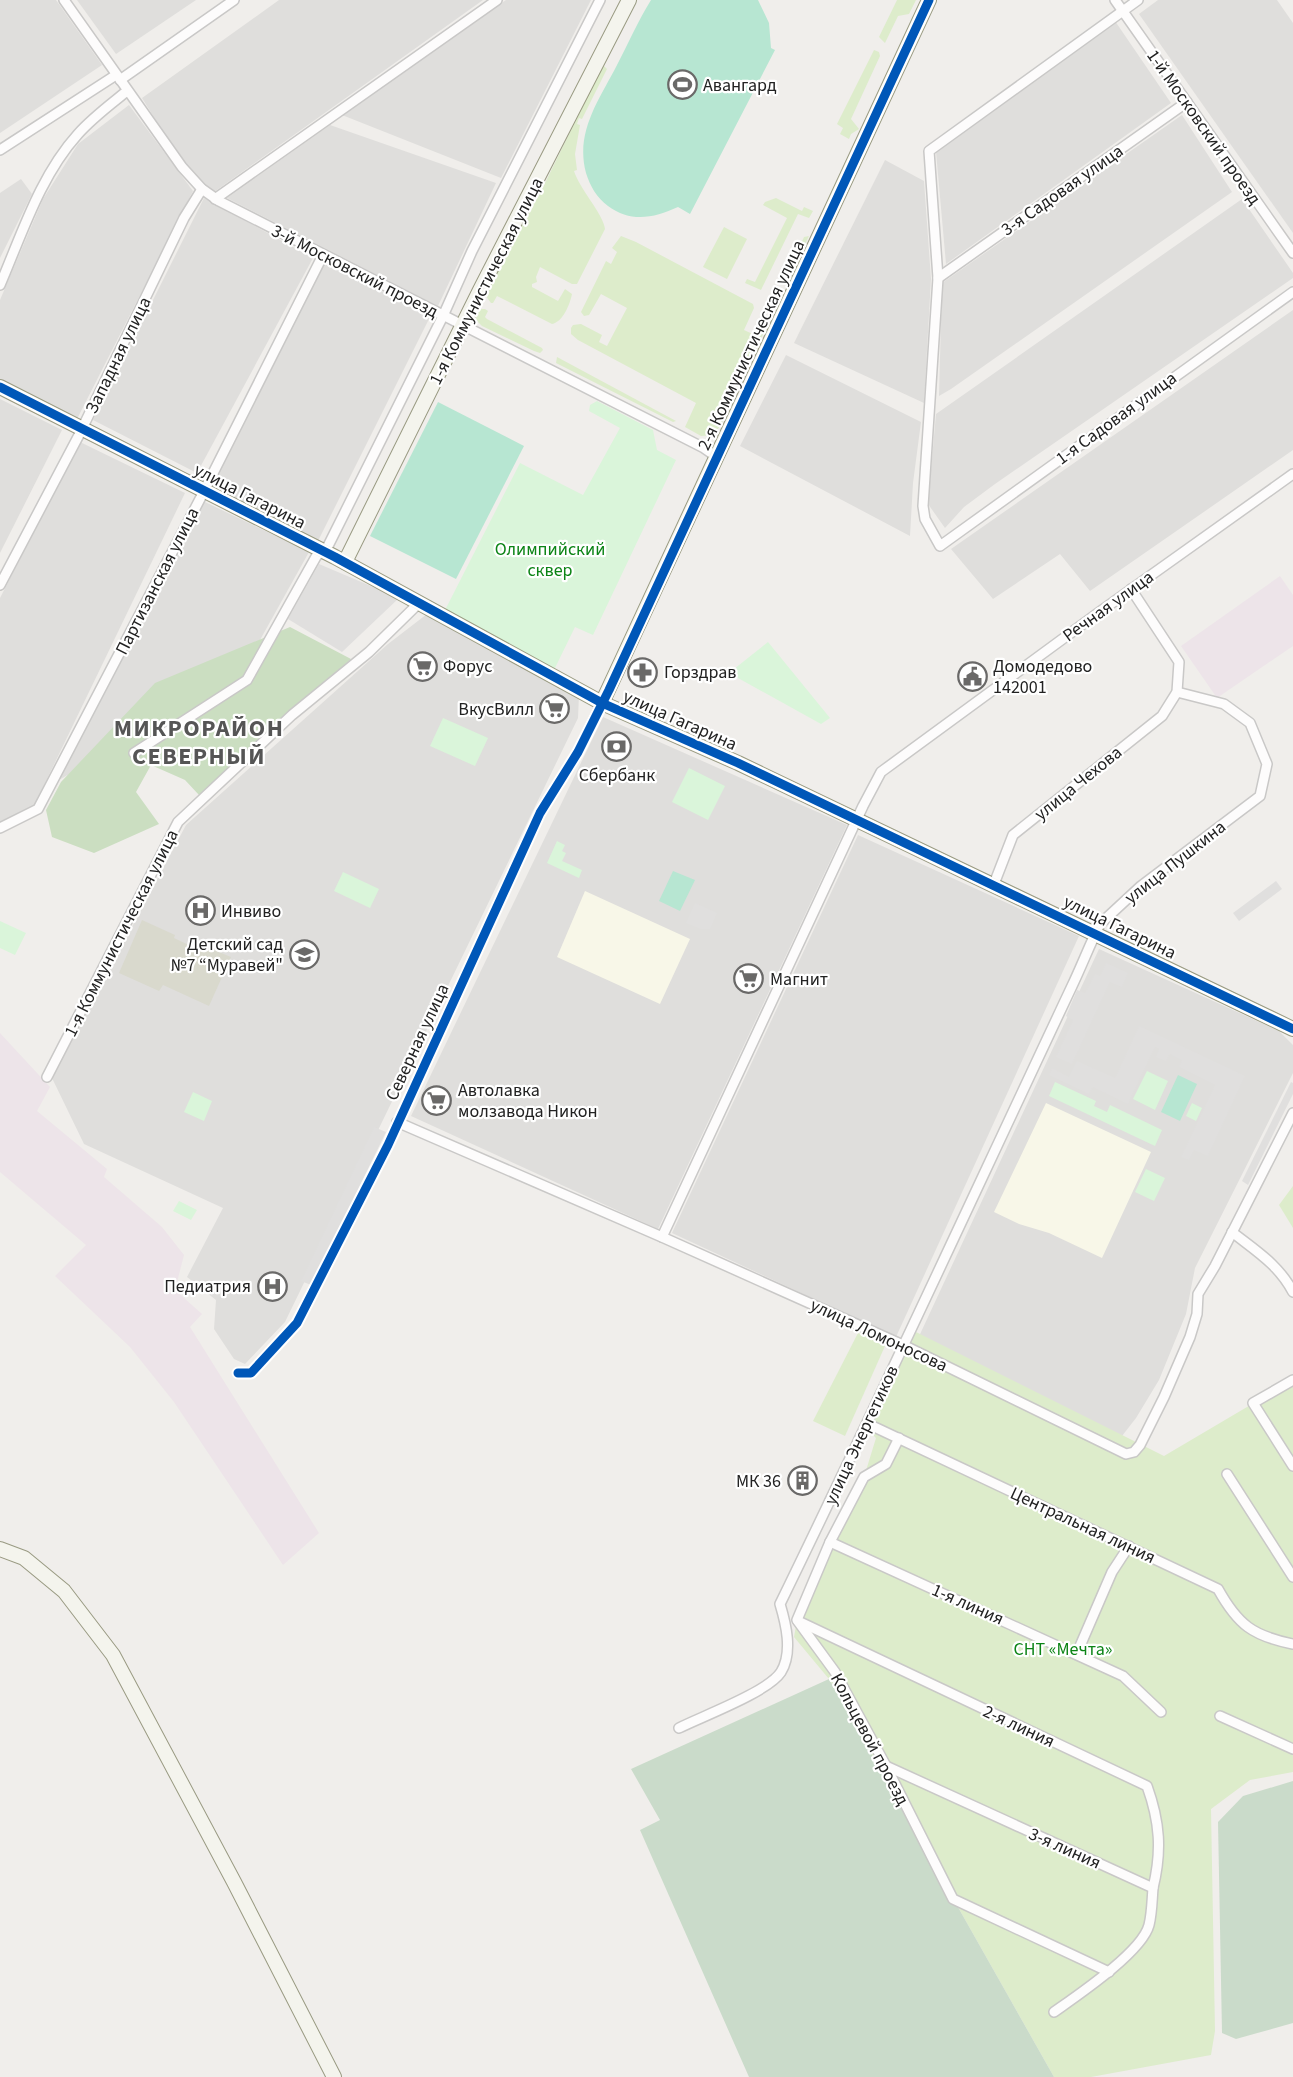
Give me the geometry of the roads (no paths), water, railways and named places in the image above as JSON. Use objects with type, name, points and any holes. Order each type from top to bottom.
[{"type":"street","name":"3-й Московский проезд","points":[[64,0],[182,168],[202,189],[216,199],[704,447],[717,457]]},
{"type":"street","points":[[0,150],[118,77],[234,0]]},
{"type":"street","points":[[216,199],[496,0]]},
{"type":"street","points":[[134,753],[247,680],[317,555],[325,552],[443,316],[472,251],[600,0]]},
{"type":"street","name":"1-я Коммунистическая улица","points":[[345,562],[462,326],[629,0]]},
{"type":"street","name":"2-я Коммунистическая улица","points":[[602,703],[929,0]]},
{"type":"street","name":"1-й Московский проезд","points":[[1115,0],[1293,253]]},
{"type":"street","points":[[938,278],[929,151],[1138,0]]},
{"type":"street","points":[[0,285],[41,189],[57,163],[78,133],[127,91]]},
{"type":"street","name":"3-я Садовая улица","points":[[938,278],[1187,102]]},
{"type":"street","name":"Западная улица","points":[[0,585],[82,429],[184,219],[202,189]]},
{"type":"street","name":"Партизанская улица","points":[[0,828],[38,810],[323,255]]},
{"type":"street","name":"1-я Садовая улица","points":[[938,278],[922,506],[925,519],[940,546],[1293,292]]},
{"type":"street","name":"улица Гагарина","points":[[0,387],[345,562],[602,703],[738,763],[1293,1029]]},
{"type":"street","name":"Речная улица","points":[[662,1237],[880,772],[1293,474]]},
{"type":"street","points":[[1131,589],[1179,662],[1177,692]]},
{"type":"street","name":"1-я Коммунистическая улица","points":[[47,1077],[178,822],[292,715],[369,651],[419,603]]},
{"type":"street","name":"улица Пушкина","points":[[1095,933],[1100,924],[1141,886],[1260,796],[1267,764],[1250,723],[1224,704],[1177,692]]},
{"type":"street","name":"улица Чехова","points":[[994,884],[1013,835],[1162,716],[1177,692]]},
{"type":"street","name":"Северная улица","points":[[238,1373],[251,1374],[297,1323],[397,1122],[540,813],[578,752],[602,703]]},
{"type":"street","name":"улица Энергетиков","points":[[679,1728],[765,1687],[781,1672],[787,1654],[786,1625],[780,1604],[868,1424],[1095,933]]},
{"type":"street","points":[[1293,1113],[1232,1232],[1274,1264],[1293,1292]]},
{"type":"street","name":"улица Ломоносова","points":[[397,1122],[903,1345],[1126,1454],[1134,1452],[1140,1445],[1164,1397],[1190,1337],[1197,1314],[1198,1294],[1232,1232]]},
{"type":"street","points":[[1293,1380],[1253,1404],[1293,1466]]},
{"type":"street","name":"Центральная линия","points":[[868,1424],[1218,1589],[1231,1612],[1245,1626],[1288,1643]]},
{"type":"street","points":[[797,1620],[830,1542],[864,1477],[886,1464],[899,1438]]},
{"type":"street","points":[[1227,1474],[1293,1577]]},
{"type":"street","name":"1-я линия","points":[[830,1542],[1123,1676],[1161,1712]]},
{"type":"street","points":[[1077,1653],[1112,1572],[1129,1546]]},
{"type":"street","points":[[0,1549],[24,1558],[64,1591],[113,1655],[234,1882],[334,2077]]},
{"type":"street","name":"Кольцевой проезд","points":[[797,1620],[835,1672],[886,1766],[953,1899],[1109,1972]]},
{"type":"street","name":"2-я линия","points":[[797,1620],[1147,1786],[1157,1820],[1159,1842],[1159,1863],[1153,1888]]},
{"type":"street","points":[[1220,1716],[1293,1749]]},
{"type":"street","name":"3-я линия","points":[[886,1766],[1153,1888]]},
{"type":"street","points":[[1054,2012],[1109,1972],[1142,1939],[1149,1926],[1153,1888]]},
{"type":"place","name":"Авангард","points":[[682,85]]},
{"type":"place","name":"Форус","points":[[422,666]]},
{"type":"place","name":"Горздрав","points":[[643,672]]},
{"type":"place","name":"Домодедово 142001","points":[[972,676]]},
{"type":"place","name":"ВкусВилл","points":[[555,709]]},
{"type":"place","name":"Сбербанк","points":[[617,746]]},
{"type":"place","name":"Инвиво","points":[[200,911]]},
{"type":"place","name":"Детский сад №7 “Муравей\"","points":[[304,954]]},
{"type":"place","name":"Магнит","points":[[749,979]]},
{"type":"place","name":"Автолавка молзавода Никон","points":[[437,1100]]},
{"type":"place","name":"Педиатрия","points":[[272,1286]]},
{"type":"place","name":"МК 36","points":[[802,1481]]},
{"type":"district","name":"МИКРОРАЙОН СЕВЕРНЫЙ","points":[[199,742]]},
{"type":"park label","name":"Олимпийский сквер","points":[[550,559]]},
{"type":"park label","name":"СНТ «Мечта»","points":[[1063,1649]]}]
